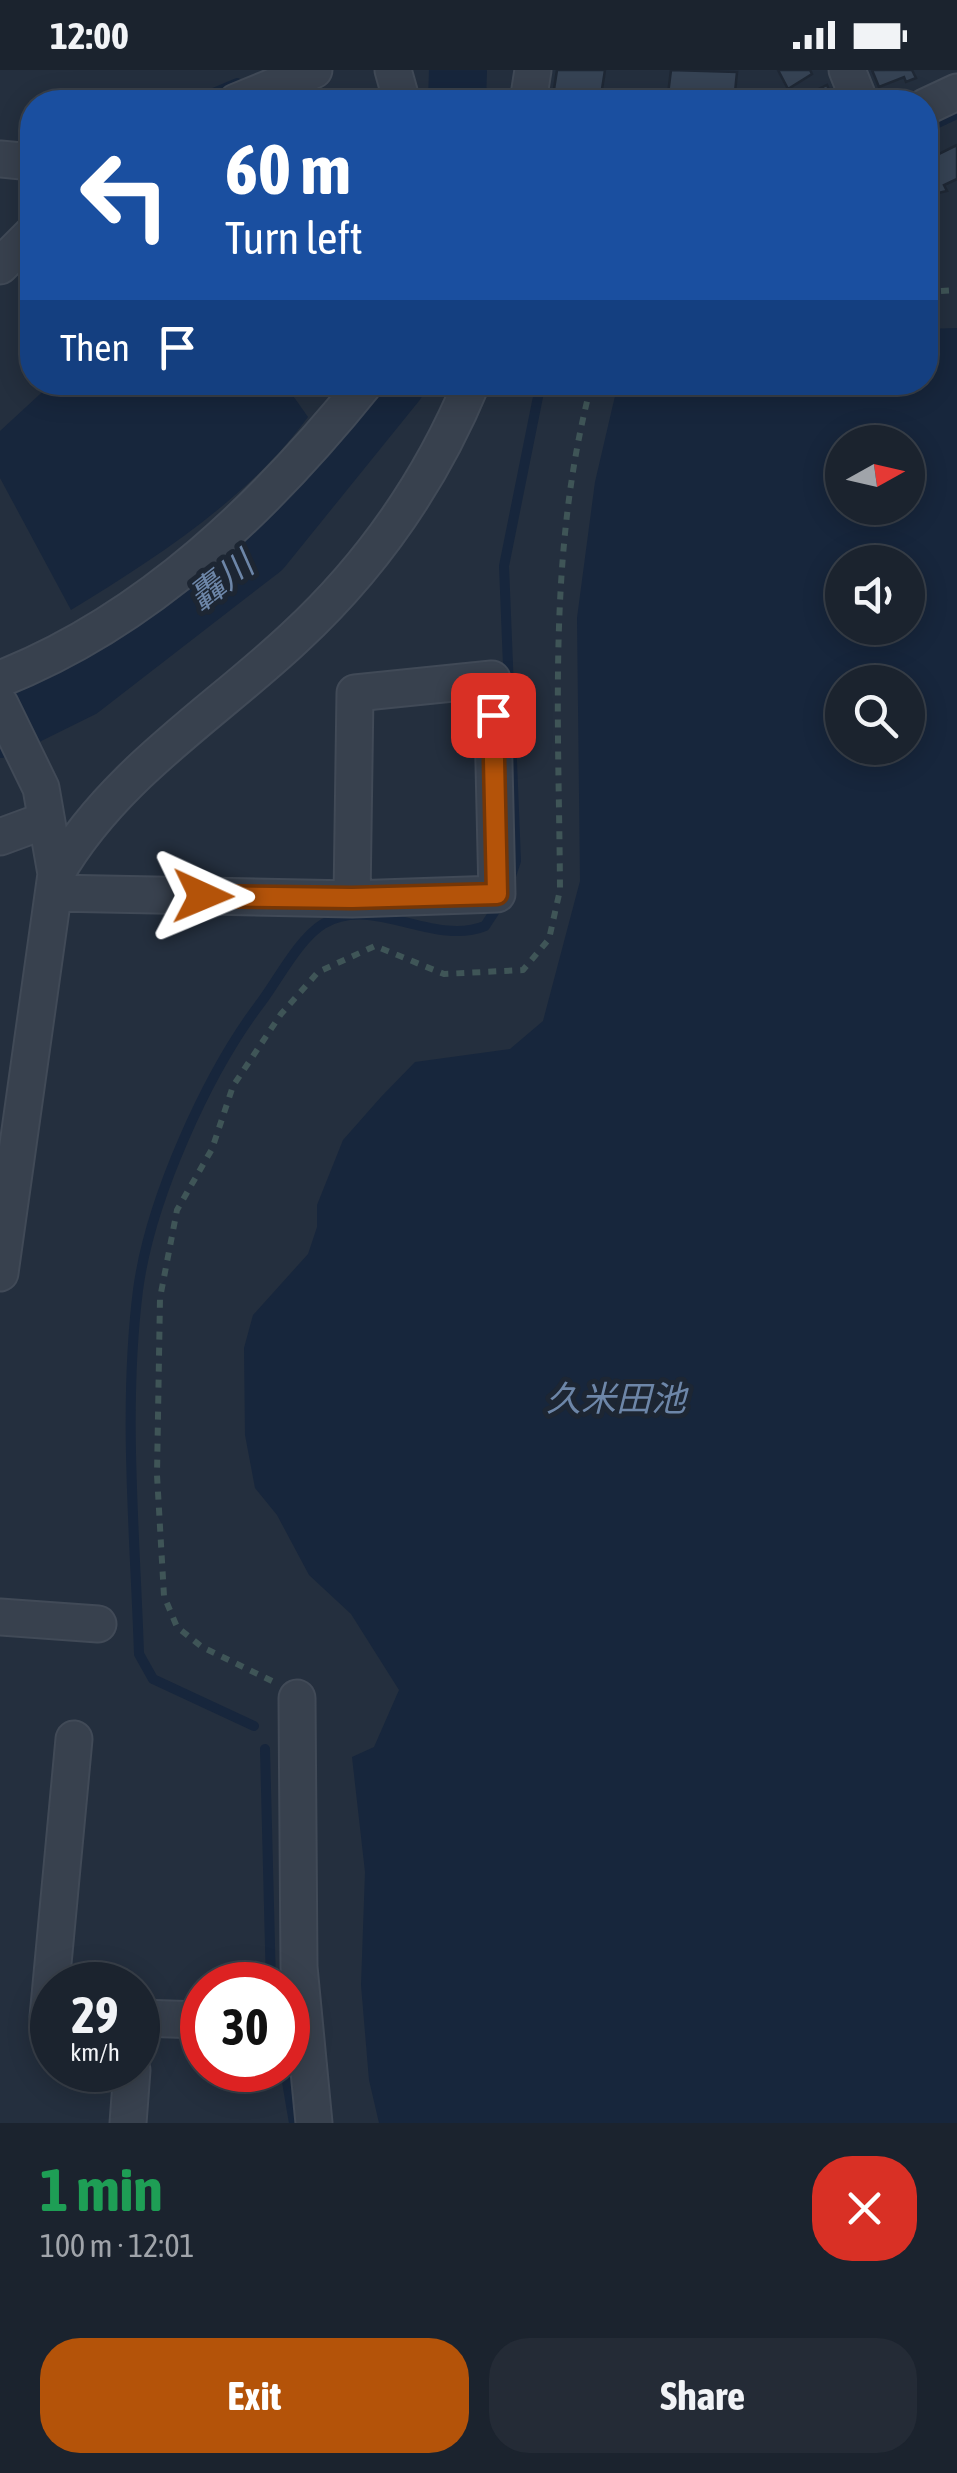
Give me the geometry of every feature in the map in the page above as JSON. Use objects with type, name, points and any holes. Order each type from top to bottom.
[{"type":"street","points":[[265,90],[314,70]]},
{"type":"street","points":[[0,266],[20,246]]},
{"type":"street","points":[[0,679],[54,658],[168,583],[259,506],[355,395]]},
{"type":"street","points":[[0,1273],[4,1208],[55,884],[72,848],[136,773],[294,638],[372,559],[450,436],[467,395]]},
{"type":"street","points":[[55,884],[352,898],[497,894],[492,679],[355,694],[352,898]]},
{"type":"street","points":[[0,704],[40,788],[55,884]]},
{"type":"street","points":[[0,836],[46,820]]},
{"type":"street","points":[[0,1617],[98,1624]]},
{"type":"street","points":[[295,1962],[296,1698]]},
{"type":"street","points":[[53,1962],[74,1740]]},
{"type":"street","points":[[128,2123],[130,2092]]},
{"type":"street","points":[[308,2092],[314,2123]]},
{"type":"path","points":[[296,1698],[256,1672],[230,1664],[202,1647],[177,1627],[164,1596],[157,1474],[160,1298],[177,1210],[212,1149],[233,1086],[281,1014],[318,972],[376,946],[444,974],[523,970],[550,939],[560,890],[559,557],[571,458],[588,395]]},
{"type":"water","name":"久米田池","points":[[957,328],[957,2123],[379,2123],[369,2080],[361,1985],[365,1872],[352,1757],[374,1747],[399,1690],[351,1614],[309,1575],[277,1515],[255,1488],[245,1435],[244,1348],[253,1315],[308,1254],[317,1227],[317,1205],[343,1140],[381,1097],[415,1062],[510,1049],[543,1021],[580,881],[577,618],[595,482],[615,395],[938,395],[938,329]]},
{"type":"water","points":[[39,395],[292,395],[308,417],[258,474],[229,500],[168,547],[71,610],[0,478],[0,431]]},
{"type":"building","points":[[557,70],[605,70],[602,90],[554,90]]},
{"type":"building","points":[[671,70],[737,72],[735,90],[668,90]]},
{"type":"building","points":[[778,70],[810,70],[812,74],[788,89]]},
{"type":"building","points":[[872,70],[912,70],[916,78],[906,82],[904,77],[879,87]]},
{"type":"building","points":[[957,145],[957,179],[944,185],[947,191],[938,193],[938,154]]},
{"type":"waterway","name":"轟川","points":[[457,90],[458,70]]},
{"type":"waterway","points":[[220,90],[237,83]]},
{"type":"waterway","points":[[938,123],[957,114]]},
{"type":"waterway","name":"轟川","points":[[0,729],[81,689],[262,549],[386,395]]},
{"type":"waterway","points":[[509,690],[504,566],[538,395]]},
{"type":"waterway","points":[[510,712],[516,861],[510,879]]},
{"type":"waterway","points":[[254,1726],[153,1679],[139,1654],[131,1380],[138,1290],[155,1217],[184,1139],[221,1064],[241,1030],[314,931],[342,916],[362,915],[465,931],[485,926],[502,900]]},
{"type":"waterway","points":[[265,1749],[270,1962]]},
{"type":"waterway","points":[[289,2092],[294,2123]]},
{"type":"route","points":[[203,896],[352,898],[497,894],[493,715]]}]
